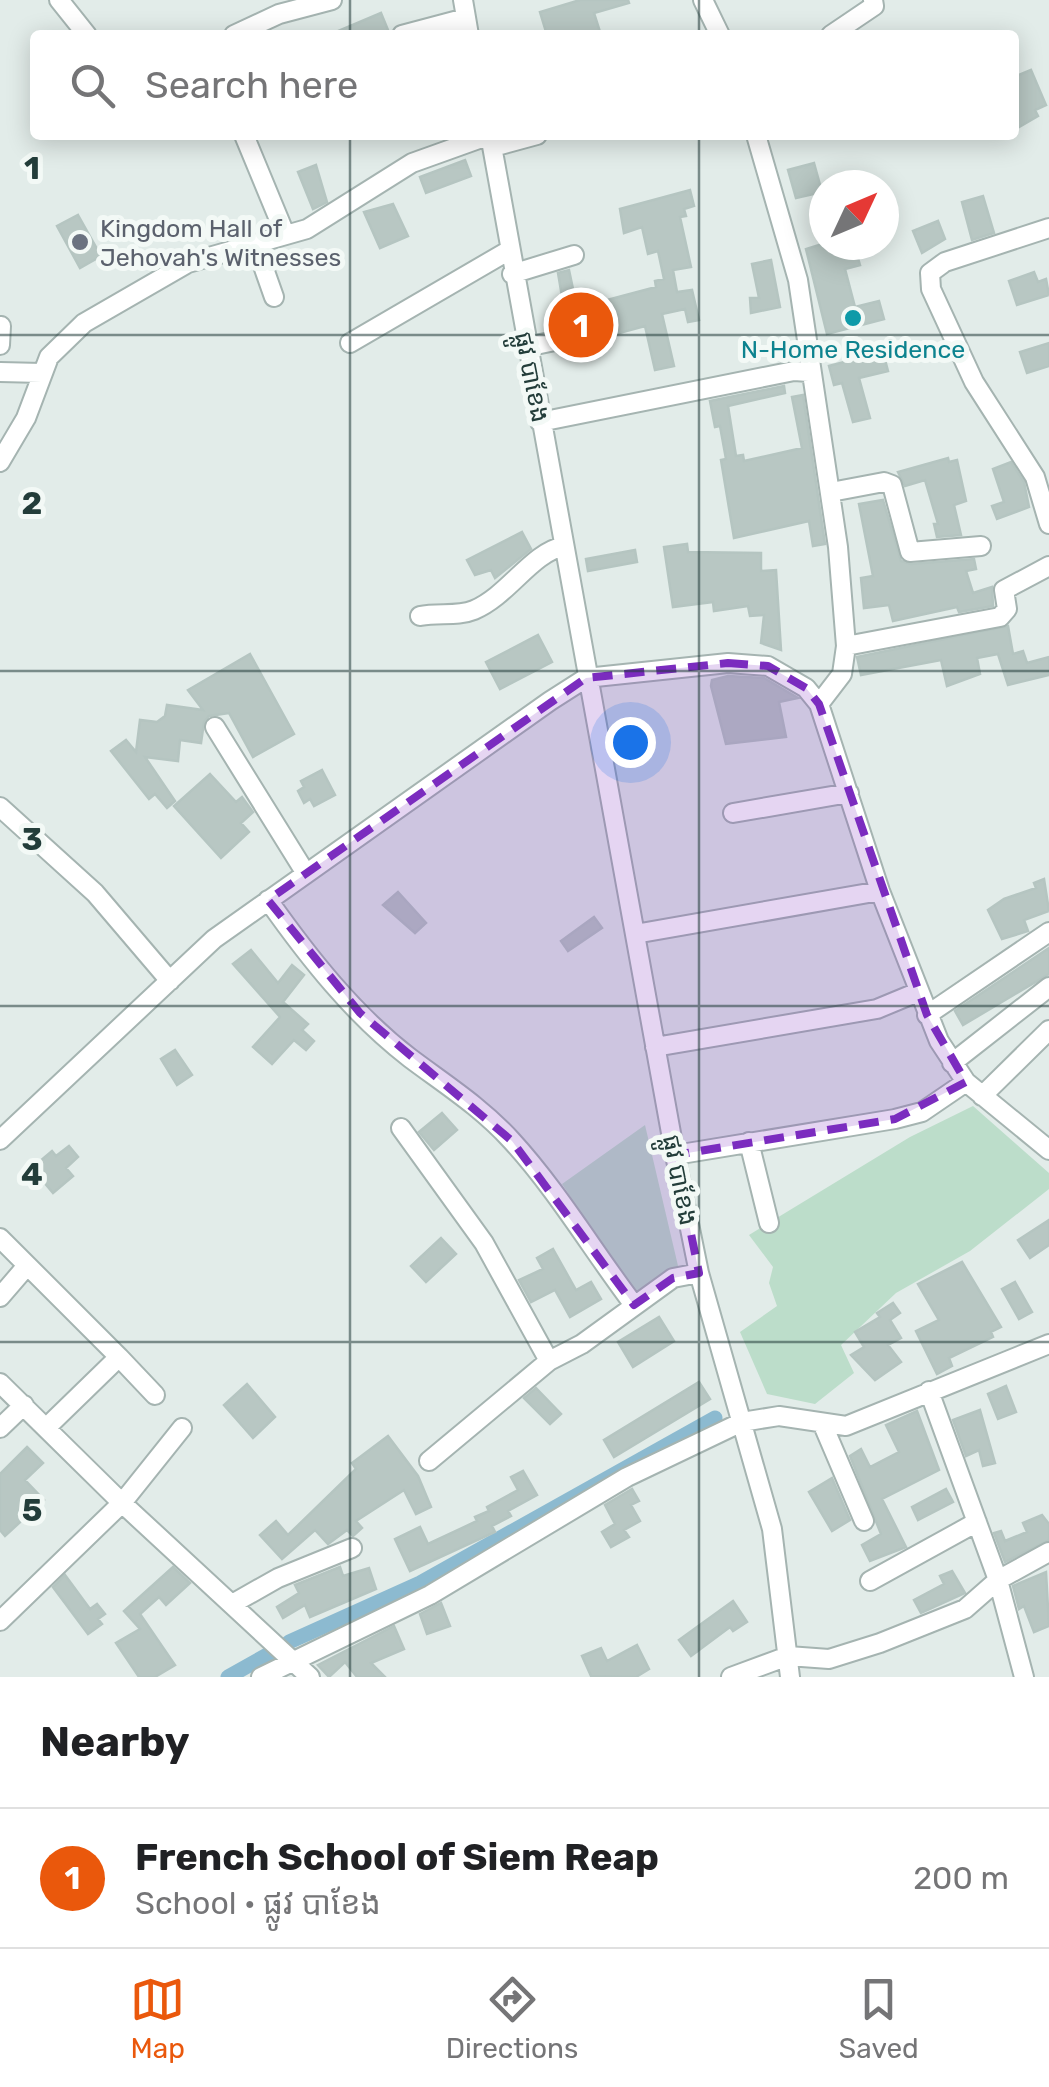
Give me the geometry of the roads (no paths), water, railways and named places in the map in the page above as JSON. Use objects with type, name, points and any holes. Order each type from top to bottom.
[{"type":"street","points":[[59,0],[84,30]]},
{"type":"street","points":[[261,0],[275,16]]},
{"type":"street","points":[[275,16],[297,0]]},
{"type":"street","points":[[245,30],[275,16],[332,0]]},
{"type":"street","points":[[702,0],[717,30]]},
{"type":"street","points":[[841,30],[874,6],[873,0]]},
{"type":"street","points":[[421,30],[466,18]]},
{"type":"street","points":[[246,140],[285,234]]},
{"type":"street","points":[[0,462],[26,418],[55,348],[70,333],[135,291],[188,264],[256,246],[328,219],[412,163],[488,140]]},
{"type":"street","name":"ផ្លូវ បាខែង","points":[[491,140],[512,274],[675,1155],[699,1273],[772,1529],[790,1677]]},
{"type":"street","points":[[757,140],[798,280],[831,492],[846,646],[842,674],[820,704]]},
{"type":"street","points":[[1049,228],[945,262],[930,273],[932,289],[974,382],[1035,477],[1049,524]]},
{"type":"street","points":[[256,246],[274,297]]},
{"type":"street","points":[[350,343],[508,251]]},
{"type":"street","points":[[512,274],[574,255]]},
{"type":"street","points":[[0,345],[1,326]]},
{"type":"street","points":[[526,347],[593,333]]},
{"type":"street","points":[[540,422],[794,370],[810,372]]},
{"type":"street","points":[[0,372],[42,374]]},
{"type":"street","points":[[831,492],[884,482],[892,485],[907,550],[913,553],[980,546]]},
{"type":"street","points":[[420,616],[440,611],[460,615],[476,609],[514,585],[542,553],[564,546]]},
{"type":"street","points":[[846,646],[1000,617],[1007,609],[1004,590],[1049,566]]},
{"type":"street","points":[[0,1140],[214,939],[586,678],[728,663],[768,666],[787,675],[820,704],[880,891],[927,1015],[966,1082],[1049,1150]]},
{"type":"street","points":[[215,727],[305,872]]},
{"type":"street","points":[[733,813],[849,792]]},
{"type":"street","points":[[3,815],[95,892],[170,981]]},
{"type":"street","points":[[635,934],[880,891]]},
{"type":"street","points":[[268,900],[306,955],[360,1013],[409,1058],[470,1100],[512,1142],[634,1305]]},
{"type":"street","points":[[927,1015],[1049,932]]},
{"type":"street","points":[[952,1063],[1049,987]]},
{"type":"street","points":[[654,1046],[876,1009],[918,992]]},
{"type":"street","points":[[982,1096],[1049,1030]]},
{"type":"street","points":[[675,1155],[922,1112],[966,1082]]},
{"type":"street","points":[[401,1128],[484,1244],[550,1361]]},
{"type":"street","points":[[749,1142],[768,1223]]},
{"type":"street","points":[[0,1238],[155,1395]]},
{"type":"street","points":[[0,1297],[26,1268]]},
{"type":"street","points":[[430,1460],[550,1361],[673,1278],[699,1273]]},
{"type":"street","points":[[261,1677],[284,1651],[430,1596],[626,1477],[742,1422],[779,1416],[846,1426],[1049,1344]]},
{"type":"street","points":[[48,1427],[118,1357]]},
{"type":"street","points":[[0,1382],[122,1503],[310,1677]]},
{"type":"street","points":[[930,1391],[998,1580],[1024,1677]]},
{"type":"street","points":[[0,1428],[24,1405]]},
{"type":"street","points":[[822,1425],[864,1520]]},
{"type":"street","points":[[0,1621],[122,1503],[182,1428]]},
{"type":"street","points":[[870,1581],[977,1522]]},
{"type":"street","points":[[232,1604],[278,1578],[352,1548]]},
{"type":"street","points":[[731,1677],[788,1656],[829,1659],[880,1643],[965,1609],[998,1580],[1049,1552]]},
{"type":"waterway","points":[[289,1642],[420,1583],[715,1418]]},
{"type":"waterway","points":[[228,1677],[276,1650]]},
{"type":"place","name":"Kingdom Hall of Jehovah's Witnesses","points":[[80,242]]},
{"type":"place","name":"N-Home Residence","points":[[853,318]]},
{"type":"place","name":"French School of Siem Reap","points":[[581,325]]}]
